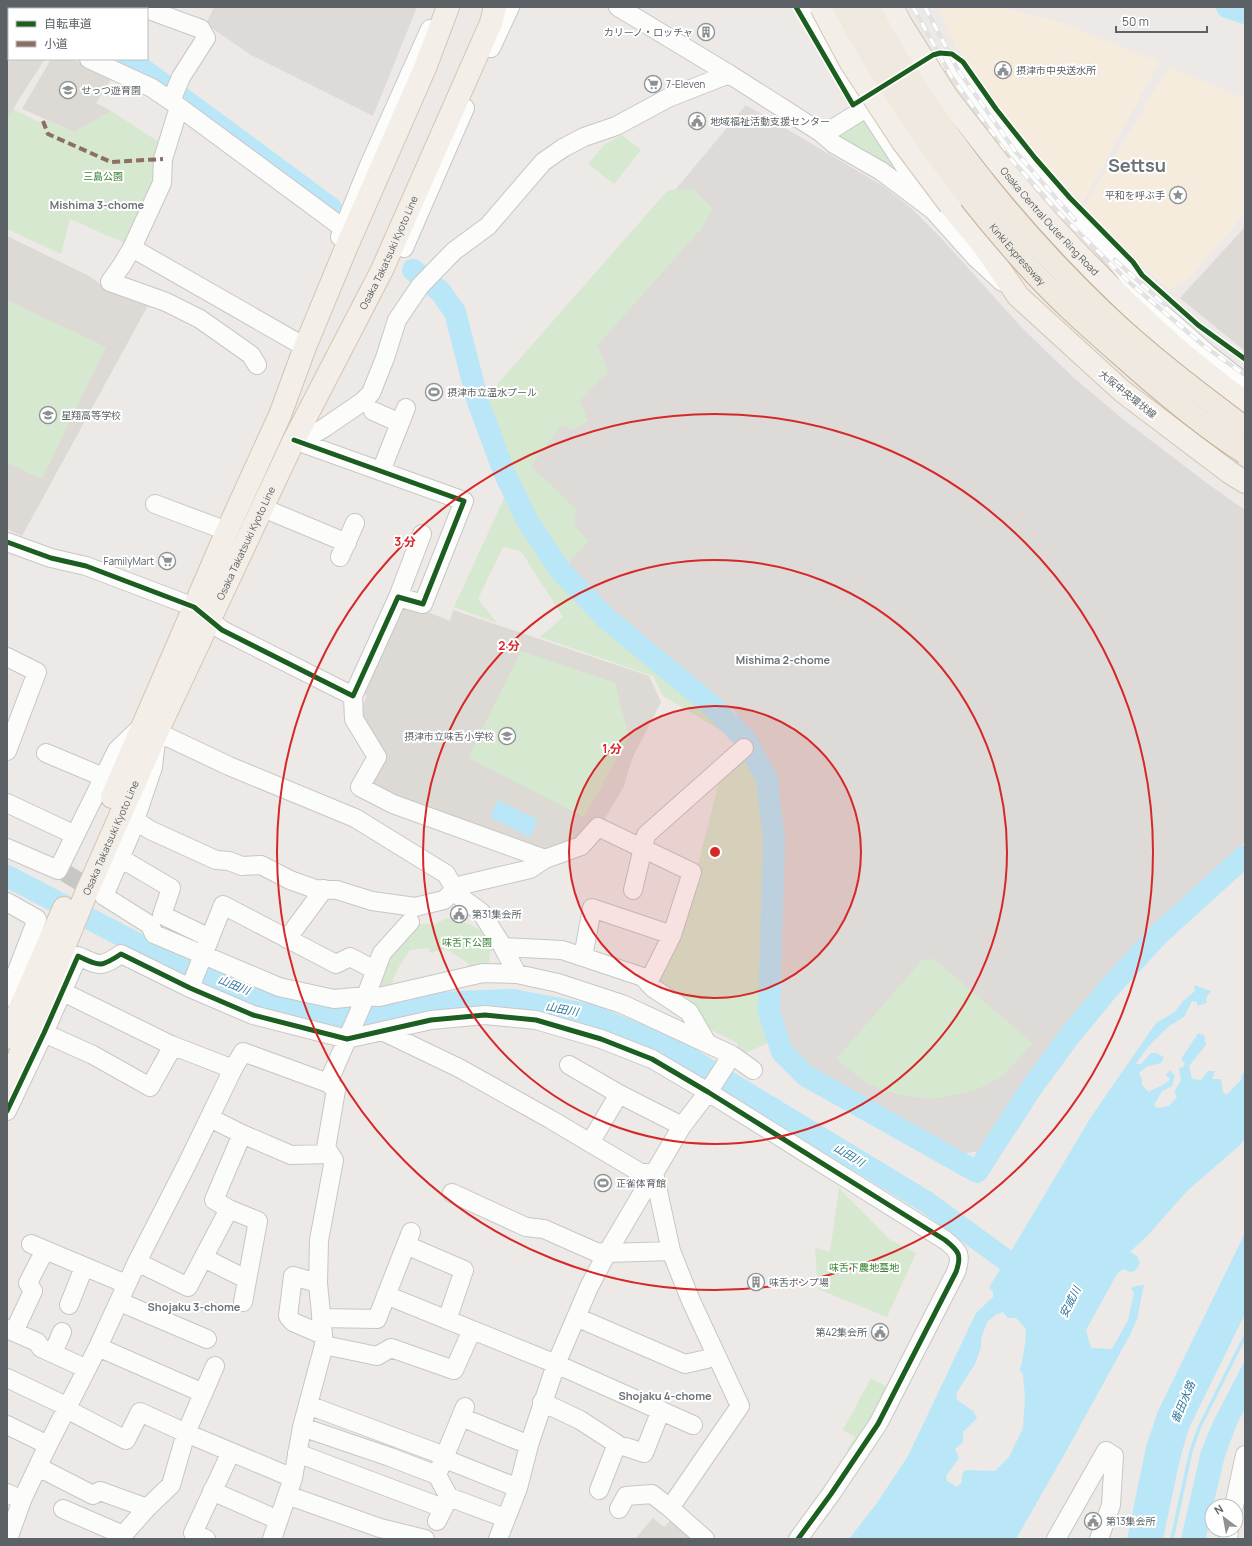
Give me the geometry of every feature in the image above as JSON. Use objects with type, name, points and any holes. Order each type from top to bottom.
[{"type":"highway","name":"Kinki Expressway","points":[[844,7],[868,52],[920,131],[972,199],[1025,263],[1088,327],[1158,389],[1245,453]]},
{"type":"highway","name":"Kinki Expressway","points":[[868,7],[886,41],[937,118],[988,188],[1042,248],[1103,312],[1172,373],[1245,428]]},
{"type":"main road","name":"Osaka Takatsuki Kyoto Line","points":[[202,614],[227,531],[280,415],[305,347],[346,248],[425,68],[448,7]]},
{"type":"main road","name":"Osaka Takatsuki Kyoto Line","points":[[7,1086],[61,933],[150,728],[202,614],[263,508],[382,270],[491,23],[495,7]]},
{"type":"main road","points":[[821,7],[851,63],[902,141],[942,208]]},
{"type":"main road","name":"Osaka Central Outer Ring Road","points":[[892,7],[901,24],[948,97],[1000,165],[1047,221],[1106,284],[1177,349],[1245,403]]},
{"type":"main road","name":"大阪中央環状線","points":[[942,208],[986,249],[1018,296],[1117,387],[1240,480]]},
{"type":"main road","points":[[1047,221],[1141,296]]},
{"type":"main road","name":"Osaka Takatsuki Kyoto Line","points":[[7,1038],[61,933]]},
{"type":"street","points":[[132,248],[215,294],[305,347],[322,283],[343,228],[430,28],[436,7]]},
{"type":"street","points":[[336,362],[375,304],[394,268],[510,7]]},
{"type":"street","points":[[618,7],[729,74],[820,132],[834,144],[942,208]]},
{"type":"street","points":[[806,7],[866,108],[942,208]]},
{"type":"street","points":[[148,10],[201,29],[206,38],[181,77],[163,159],[162,183],[132,248],[110,282],[166,302],[200,319],[251,355],[257,365]]},
{"type":"street","points":[[94,60],[117,65],[152,88],[175,99],[343,228]]},
{"type":"street","points":[[820,132],[834,128],[931,65],[942,61],[952,62],[1016,148],[1123,269],[1141,296],[1209,355],[1245,383]]},
{"type":"street","points":[[297,441],[324,428],[362,402],[371,393],[385,358],[397,320],[426,279],[454,251],[488,226],[543,162],[563,148],[584,137],[616,126],[668,98],[729,74]]},
{"type":"street","points":[[200,319],[215,294]]},
{"type":"street","points":[[373,411],[403,415],[381,471]]},
{"type":"street","points":[[297,441],[464,501],[423,604],[398,598]]},
{"type":"street","points":[[156,504],[227,531]]},
{"type":"street","points":[[263,508],[343,550],[356,522]]},
{"type":"street","points":[[422,534],[398,598],[353,696],[354,719],[377,757],[360,787],[393,804],[545,858]]},
{"type":"street","points":[[7,542],[51,558],[86,566],[202,614],[222,630],[353,696]]},
{"type":"street","points":[[7,657],[37,672],[7,751]]},
{"type":"street","points":[[81,884],[76,835],[117,750],[150,728]]},
{"type":"street","points":[[81,884],[120,858],[153,767],[150,728]]},
{"type":"street","points":[[150,728],[229,766],[355,818],[446,874],[454,890],[459,896],[481,912],[503,947],[517,974]]},
{"type":"street","points":[[633,890],[646,835],[744,748]]},
{"type":"street","points":[[46,753],[103,777]]},
{"type":"street","points":[[7,803],[76,835]]},
{"type":"street","points":[[135,820],[150,830],[216,860],[229,861],[242,866],[261,865],[290,880],[315,888],[337,890],[372,901],[414,907],[444,900],[454,890],[462,885],[530,869],[545,858],[581,846],[598,827],[692,872],[672,935],[648,983]]},
{"type":"street","points":[[7,848],[81,884],[150,925],[154,934],[206,946]]},
{"type":"street","points":[[120,858],[171,888],[162,915],[206,946],[279,987],[334,999],[366,996],[379,997],[484,973],[517,974],[558,983],[622,1004],[732,1055],[753,1070]]},
{"type":"street","points":[[287,938],[324,889]]},
{"type":"street","points":[[7,902],[61,933],[96,964],[107,964],[120,954],[190,988],[253,1015],[347,1039],[431,1020],[485,1015],[536,1020],[601,1039],[652,1059],[708,1092],[945,1240],[956,1249],[960,1260],[956,1272],[878,1424],[831,1494],[798,1539]]},
{"type":"street","points":[[190,988],[223,905],[336,964],[350,957],[375,970]]},
{"type":"street","points":[[583,957],[592,908],[672,935]]},
{"type":"street","points":[[328,1083],[366,996],[382,953],[410,922]]},
{"type":"street","points":[[8,989],[61,933]]},
{"type":"street","points":[[7,1111],[63,992],[61,933]]},
{"type":"street","points":[[503,947],[562,950],[643,977],[653,988],[689,1012],[708,1043]]},
{"type":"street","points":[[63,992],[173,1046],[233,1068]]},
{"type":"street","points":[[382,1031],[459,1068],[641,1173],[654,1173]]},
{"type":"street","points":[[44,1033],[93,1055],[150,1087],[173,1046]]},
{"type":"street","points":[[8,1539],[15,1496],[38,1467],[98,1348],[120,1302],[126,1284],[210,1118],[233,1068],[243,1052],[328,1083],[336,1090],[326,1148],[334,1160],[319,1240],[318,1284],[322,1333],[293,1478],[272,1539]]},
{"type":"street","points":[[498,1539],[518,1488],[542,1402],[556,1364],[589,1287],[607,1253],[682,1126],[708,1092],[732,1055]]},
{"type":"street","points":[[569,1066],[619,1094],[682,1126]]},
{"type":"street","points":[[590,1143],[619,1094]]},
{"type":"street","points":[[210,1118],[242,1134],[291,1155],[330,1154]]},
{"type":"street","points":[[242,1134],[214,1200],[229,1210],[258,1221],[246,1279],[243,1302]]},
{"type":"street","points":[[654,1173],[671,1251],[691,1301],[740,1406],[670,1508]]},
{"type":"street","points":[[452,1193],[526,1227],[544,1229],[596,1252],[671,1251]]},
{"type":"street","points":[[137,1262],[188,1287],[229,1210]]},
{"type":"street","points":[[322,1333],[377,1319],[408,1239],[464,1270],[447,1320]]},
{"type":"street","points":[[87,1369],[41,1348],[37,1342],[11,1330],[33,1291],[28,1283],[38,1247],[126,1284]]},
{"type":"street","points":[[204,1258],[246,1279]]},
{"type":"street","points":[[68,1305],[84,1266]]},
{"type":"street","points":[[318,1284],[294,1276],[288,1316],[293,1322],[377,1356],[391,1348],[454,1370],[472,1330]]},
{"type":"street","points":[[386,1295],[556,1364],[693,1424]]},
{"type":"street","points":[[120,1302],[207,1339]]},
{"type":"street","points":[[576,1317],[685,1364],[708,1359]]},
{"type":"street","points":[[53,1354],[62,1332]]},
{"type":"street","points":[[98,1348],[203,1393]]},
{"type":"street","points":[[63,1509],[123,1535],[171,1485],[186,1433],[215,1366]]},
{"type":"street","points":[[7,1378],[68,1407],[74,1413],[126,1440],[140,1412],[293,1478]]},
{"type":"street","points":[[542,1402],[580,1420],[617,1444],[599,1490]]},
{"type":"street","points":[[308,1405],[445,1456],[450,1461],[518,1488]]},
{"type":"street","points":[[626,1447],[644,1453],[661,1410]]},
{"type":"street","points":[[443,1508],[437,1475],[463,1412],[529,1445]]},
{"type":"street","points":[[7,1425],[48,1445]]},
{"type":"street","points":[[302,1427],[390,1457],[437,1475]]},
{"type":"street","points":[[1056,1539],[1106,1451],[1114,1456],[1114,1480],[1111,1505],[1100,1539]]},
{"type":"street","points":[[206,1539],[193,1533],[230,1452]]},
{"type":"street","points":[[297,1453],[443,1508],[505,1518]]},
{"type":"street","points":[[1236,1498],[1245,1455]]},
{"type":"street","points":[[379,1484],[390,1457]]},
{"type":"street","points":[[38,1467],[93,1495],[100,1491],[148,1508]]},
{"type":"street","points":[[212,1492],[278,1520]]},
{"type":"street","points":[[619,1509],[626,1496],[652,1494],[705,1539]]},
{"type":"street","points":[[287,1495],[380,1528],[425,1539]]},
{"type":"shaded area","points":[[214,7],[417,7],[373,116],[251,55],[206,24]]},
{"type":"shaded area","points":[[937,7],[999,7],[1063,23],[1159,62],[1082,204],[1035,154],[1005,115],[967,60],[957,49]]},
{"type":"shaded area","points":[[7,27],[8,60],[44,60],[19,99],[7,121]]},
{"type":"shaded area","name":"せっつ遊育園","points":[[50,60],[74,60],[112,78],[96,103],[111,111],[75,132],[22,109]]},
{"type":"shaded area","points":[[1169,67],[1245,99],[1245,209],[1235,226],[1186,281],[1179,283],[1170,290],[1115,244],[1084,207]]},
{"type":"shaded area","points":[[746,105],[883,186],[911,208],[941,238],[1023,329],[1074,378],[1124,420],[1208,484],[1245,510],[1245,842],[1175,906],[1070,1021],[981,1151],[960,1154],[809,1070],[789,1045],[777,1005],[781,819],[777,778],[736,713],[606,605],[572,568],[516,478],[496,405]]},
{"type":"shaded area","points":[[1245,227],[1245,351],[1180,298]]},
{"type":"shaded area","name":"星翔高等学校","points":[[7,236],[89,276],[107,289],[151,300],[22,536],[7,529]]},
{"type":"shaded area","name":"摂津市立味舌小学校","points":[[405,603],[450,621],[453,610],[649,676],[661,702],[632,759],[624,786],[604,820],[600,817],[581,842],[537,853],[366,785],[382,757],[358,716],[367,696],[362,692]]},
{"type":"shaded area","points":[[653,1518],[664,1527],[671,1520],[694,1539],[635,1539]]},
{"type":"green space","name":"三島公園","points":[[13,109],[45,125],[47,120],[75,132],[111,111],[162,144],[155,184],[129,245],[70,219],[61,254],[7,229],[7,121]]},
{"type":"green space","points":[[860,120],[864,122],[902,178],[837,135]]},
{"type":"green space","points":[[622,135],[641,150],[614,184],[588,164],[604,145]]},
{"type":"green space","points":[[693,189],[713,209],[701,229],[598,345],[608,372],[580,401],[588,421],[573,430],[562,425],[531,466],[576,509],[574,526],[589,541],[566,565],[532,518],[509,469],[482,402],[668,190]]},
{"type":"green space","points":[[7,300],[106,347],[42,479],[7,463]]},
{"type":"green space","points":[[506,494],[559,573],[605,621],[709,708],[739,741],[663,696],[653,676],[540,637],[563,617],[521,551],[503,547],[478,599],[497,623],[454,607]]},
{"type":"green space","points":[[521,651],[615,683],[629,737],[584,817],[468,758]]},
{"type":"green space","points":[[746,753],[762,784],[771,841],[765,1012],[775,1040],[743,1054],[737,1043],[709,1029],[658,983],[679,940],[720,777]]},
{"type":"green space","name":"味舌下公園","points":[[447,918],[478,928],[489,937],[500,951],[490,951],[489,965],[479,964],[470,967],[467,962],[446,949],[430,953],[428,948],[410,950],[396,974],[392,984],[392,989],[377,988],[390,949],[410,924],[435,924]]},
{"type":"green space","points":[[934,959],[1033,1043],[1002,1077],[974,1091],[933,1099],[899,1095],[868,1084],[836,1059],[922,960]]},
{"type":"green space","name":"味舌下農地墓地","points":[[839,1188],[889,1239],[916,1253],[887,1317],[818,1289],[815,1248],[830,1252]]},
{"type":"green space","points":[[871,1378],[889,1388],[852,1455],[847,1450],[855,1437],[843,1430]]},
{"type":"water","points":[[498,800],[538,820],[530,837],[490,817]]},
{"type":"water","name":"安威川","points":[[1194,985],[1211,991],[1206,998],[1207,1003],[1197,1006],[1197,1002],[1192,1001],[1184,1017],[1168,1027],[1148,1047],[1136,1064],[1141,1064],[1151,1053],[1156,1053],[1164,1057],[1161,1063],[1148,1066],[1139,1073],[1142,1079],[1142,1085],[1149,1092],[1163,1085],[1170,1079],[1166,1075],[1170,1070],[1175,1076],[1172,1086],[1162,1091],[1154,1105],[1157,1108],[1169,1106],[1177,1097],[1174,1092],[1181,1080],[1179,1068],[1183,1067],[1185,1064],[1181,1059],[1198,1033],[1204,1035],[1206,1045],[1189,1066],[1192,1079],[1201,1080],[1208,1071],[1215,1071],[1212,1079],[1221,1079],[1223,1092],[1226,1095],[1241,1080],[1242,1074],[1245,1072],[1245,1139],[1187,1191],[1148,1235],[1130,1252],[1137,1256],[1140,1263],[1135,1271],[1130,1272],[1123,1269],[1117,1274],[1086,1330],[1091,1348],[1112,1349],[1128,1320],[1134,1293],[1131,1288],[1144,1285],[1137,1319],[1130,1335],[1064,1455],[1016,1539],[849,1539],[877,1503],[908,1456],[976,1313],[993,1297],[993,1292],[989,1288],[1091,1117],[1156,1023],[1175,1012],[1183,1001],[1195,991]],"holes":[[[1003,1312],[1008,1318],[1016,1318],[1026,1331],[1020,1370],[1023,1374],[1025,1397],[1023,1428],[1009,1457],[995,1471],[965,1470],[962,1475],[962,1482],[957,1487],[947,1481],[946,1476],[959,1458],[955,1449],[963,1442],[963,1432],[977,1418],[973,1411],[956,1399],[957,1392],[975,1364],[987,1322],[995,1315]]]},
{"type":"water","name":"番田水路","points":[[1245,1233],[1245,1314],[1189,1428],[1180,1459],[1163,1539],[1127,1539],[1146,1447],[1158,1411]]},
{"type":"water","points":[[1245,1360],[1245,1408],[1237,1424],[1225,1456],[1215,1498],[1204,1498],[1204,1538],[1206,1539],[1181,1539],[1201,1451],[1213,1422]]},
{"type":"waterway","points":[[1227,7],[1245,13]]},
{"type":"waterway","points":[[130,60],[331,208]]},
{"type":"waterway","points":[[413,270],[440,291],[455,312],[478,402],[504,472],[527,520],[560,570],[607,619],[711,705],[745,739],[767,779],[774,841],[769,1012],[782,1052],[806,1076],[977,1172],[1030,1090],[1068,1038],[1109,988],[1159,934],[1245,856]]},
{"type":"waterway","name":"山田川","points":[[7,876],[159,955],[286,1006],[343,1017],[434,1003],[513,1000],[591,1015],[679,1052],[928,1203],[1029,1277]]},
{"type":"waterway","points":[[1172,1539],[1191,1451],[1199,1428],[1245,1336]]},
{"type":"tunnel","points":[[65,873],[99,893]]},
{"type":"railway","points":[[913,7],[951,76],[1009,157],[1060,214],[1130,283],[1204,346],[1245,375]]},
{"type":"railway","points":[[925,7],[958,70],[1015,151],[1075,220]]},
{"type":"railway","points":[[1115,260],[1165,305]]},
{"type":"marked path","points":[[43,121],[48,134],[111,162],[163,159]]},
{"type":"cycle path","points":[[796,7],[853,105],[933,55],[940,53],[952,54],[963,62],[996,109],[1035,158],[1070,198],[1133,262],[1142,275],[1198,325],[1245,359]]},
{"type":"cycle path","points":[[7,542],[51,558],[86,566],[194,607],[222,630],[353,696],[398,597],[423,604],[464,501],[294,440]]},
{"type":"cycle path","points":[[7,1111],[78,956],[100,964],[109,962],[121,954],[190,988],[253,1015],[347,1039],[431,1020],[485,1015],[536,1020],[601,1039],[652,1059],[708,1092],[945,1240],[956,1250],[959,1257],[956,1272],[878,1424],[831,1494],[798,1539]]},
{"type":"place","name":"カリーノ・ロッチャ","points":[[706,32]]},
{"type":"place","name":"摂津市中央送水所","points":[[1003,70]]},
{"type":"place","name":"7-Eleven","points":[[653,84]]},
{"type":"place","name":"せっつ遊育園","points":[[68,90]]},
{"type":"place","name":"地域福祉活動支援センター","points":[[697,121]]},
{"type":"place","name":"平和を呼ぶ手","points":[[1178,195]]},
{"type":"place","name":"摂津市立温水プール","points":[[434,392]]},
{"type":"place","name":"星翔高等学校","points":[[48,415]]},
{"type":"place","name":"FamilyMart","points":[[167,561]]},
{"type":"place","name":"摂津市立味舌小学校","points":[[507,736]]},
{"type":"place","name":"第31集会所","points":[[459,914]]},
{"type":"place","name":"正雀体育館","points":[[603,1183]]},
{"type":"place","name":"味舌ポンプ場","points":[[756,1282]]},
{"type":"place","name":"第42集会所","points":[[880,1332]]},
{"type":"place","name":"第13集会所","points":[[1093,1521]]},
{"type":"district","name":"Settsu","points":[[1137,166]]},
{"type":"district","name":"Mishima 3-chome","points":[[97,205]]},
{"type":"district","name":"Mishima 2-chome","points":[[783,660]]},
{"type":"district","name":"Shojaku 3-chome","points":[[194,1307]]},
{"type":"district","name":"Shojaku 4-chome","points":[[665,1396]]}]
